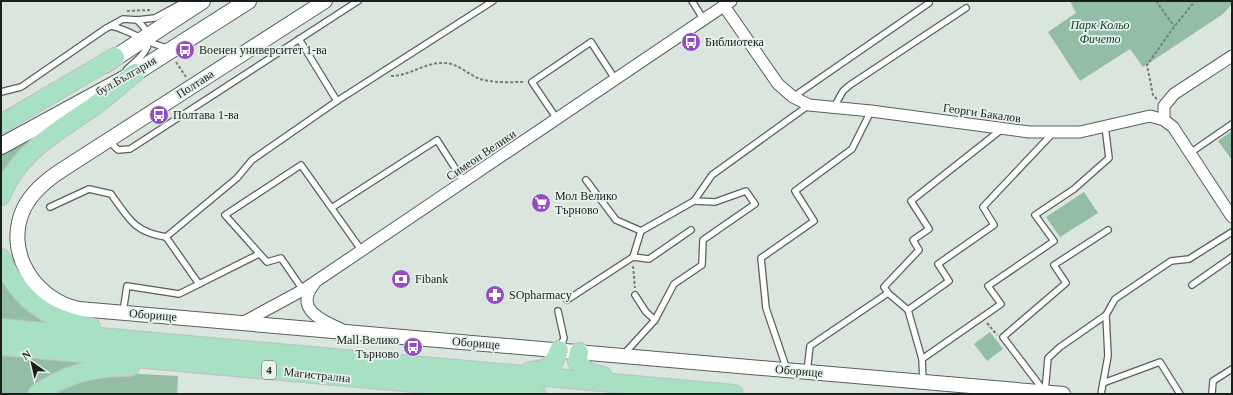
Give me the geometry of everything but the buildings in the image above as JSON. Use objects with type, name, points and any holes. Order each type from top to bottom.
[{"type":"main road","name":"бул.България","points":[[1,140],[121,53],[147,38],[202,1]]},
{"type":"main road","name":"бул.България","points":[[1,146],[135,73],[248,1]]},
{"type":"main road","points":[[1,124],[121,53]]},
{"type":"main road","points":[[1,196],[13,172],[35,148],[96,105],[135,73]]},
{"type":"main road","points":[[1,258],[10,277],[26,298],[40,309],[61,320],[247,360]]},
{"type":"main road","name":"4","points":[[1,328],[247,360],[508,373],[734,394]]},
{"type":"main road","name":"Магистрална","points":[[1,346],[247,360],[465,388],[538,394]]},
{"type":"main road","points":[[508,373],[547,368],[555,362],[559,350]]},
{"type":"main road","points":[[579,352],[579,364],[587,372],[660,388]]},
{"type":"main road","points":[[37,394],[72,375],[103,368],[247,360]]},
{"type":"street","name":"Полтава","points":[[65,168],[325,1]]},
{"type":"street","name":"Симеон Велики","points":[[242,323],[317,281],[728,3]]},
{"type":"street","name":"Георги Бакалов","points":[[728,3],[778,84],[793,97],[809,105],[871,111],[1002,129],[1052,134],[1080,132],[1150,116],[1164,120]]},
{"type":"street","points":[[1232,56],[1174,94],[1164,106],[1164,120],[1173,127],[1232,217]]},
{"type":"street","name":"Оборище","points":[[65,168],[43,184],[24,209],[18,233],[23,265],[34,284],[58,303],[79,309],[1063,394]]},
{"type":"street","points":[[317,281],[311,288],[307,298],[313,313],[322,321],[349,332]]},
{"type":"lane","points":[[1,92],[21,87],[110,26],[122,20],[155,18],[186,1]]},
{"type":"lane","points":[[108,140],[118,150],[130,149],[358,1]]},
{"type":"lane","points":[[166,237],[237,178],[252,160],[337,101],[493,1]]},
{"type":"lane","points":[[692,1],[704,20]]},
{"type":"lane","points":[[793,97],[929,2]]},
{"type":"lane","points":[[834,107],[843,91],[850,85],[966,8]]},
{"type":"lane","points":[[98,92],[146,52],[147,38],[137,20]]},
{"type":"lane","points":[[110,26],[125,29],[167,48],[173,49]]},
{"type":"lane","points":[[121,53],[129,36],[125,29]]},
{"type":"lane","points":[[299,40],[337,101]]},
{"type":"lane","points":[[557,119],[532,82],[591,42],[615,79]]},
{"type":"lane","points":[[633,257],[640,231],[694,201],[712,175],[809,105]]},
{"type":"lane","points":[[787,370],[766,308],[761,258],[814,221],[795,191],[852,149],[871,111]]},
{"type":"lane","points":[[1190,153],[1232,124]]},
{"type":"lane","points":[[922,359],[1002,304],[988,286],[1054,241],[1035,215],[1074,189],[1109,158],[1105,126]]},
{"type":"lane","points":[[923,382],[922,359],[908,310],[888,293],[884,287],[919,250],[913,240],[929,229],[911,201],[1002,129]]},
{"type":"lane","points":[[908,310],[949,281],[938,264],[994,225],[983,207],[1052,134]]},
{"type":"lane","points":[[332,207],[436,140],[464,182]]},
{"type":"lane","points":[[303,290],[281,258],[267,262],[225,215],[301,164],[362,251]]},
{"type":"lane","points":[[586,180],[616,220],[640,231]]},
{"type":"lane","points":[[50,207],[89,189],[111,194],[131,223],[149,234],[166,237],[199,284]]},
{"type":"lane","points":[[623,356],[655,320],[674,284],[702,265],[703,240],[755,204],[746,191],[715,202],[694,201]]},
{"type":"lane","points":[[567,300],[633,257],[649,259],[691,230]]},
{"type":"lane","points":[[1045,392],[1003,337],[1066,284],[1054,266],[1108,230]]},
{"type":"lane","points":[[1045,392],[1048,358],[1060,347],[1106,315],[1115,299],[1171,261],[1189,259],[1232,232]]},
{"type":"lane","points":[[123,313],[127,286],[179,294],[259,254]]},
{"type":"lane","points":[[1192,285],[1232,257]]},
{"type":"lane","points":[[807,372],[810,346],[888,293]]},
{"type":"lane","points":[[635,295],[646,312],[655,320]]},
{"type":"lane","points":[[558,310],[564,338],[559,350]]},
{"type":"lane","points":[[1101,394],[1108,356],[1106,315]]},
{"type":"lane","points":[[1103,383],[1160,362],[1180,394]]},
{"type":"lane","points":[[1212,394],[1212,382],[1232,369]]},
{"type":"lane","points":[[465,388],[485,394]]},
{"type":"path","points":[[1156,1],[1174,27]]},
{"type":"path","points":[[1164,106],[1153,95],[1147,65],[1195,1]]},
{"type":"path","points":[[173,49],[192,86]]},
{"type":"path","points":[[383,71],[392,76],[399,75],[443,62],[460,66],[483,80],[532,82]]},
{"type":"path","points":[[633,257],[635,295]]},
{"type":"path","points":[[983,317],[998,336],[1003,337]]},
{"type":"green space","name":"Парк Кольо Фичето","points":[[1070,1],[1232,1],[1232,4],[1223,14],[1143,67],[1130,49],[1080,81],[1048,32],[1076,13]]},
{"type":"green space","points":[[88,99],[1,185],[1,154]]},
{"type":"green space","points":[[1232,131],[1232,160],[1218,141]]},
{"type":"green space","points":[[1084,192],[1098,213],[1060,237],[1046,217]]},
{"type":"green space","points":[[1,270],[68,326],[1,322]]},
{"type":"green space","points":[[990,332],[1003,349],[987,361],[974,344]]},
{"type":"green space","points":[[1,354],[101,362],[29,394],[1,394]]},
{"type":"green space","points":[[120,373],[178,376],[177,394],[49,394],[77,381]]},
{"type":"place","name":"Библиотека","points":[[691,42]]},
{"type":"place","name":"Военен университет 1-ва","points":[[185,50]]},
{"type":"place","name":"Полтава 1-ва","points":[[159,115]]},
{"type":"place","name":"Мол Велико Търново","points":[[541,203]]},
{"type":"place","name":"Fibank","points":[[401,279]]},
{"type":"place","name":"SOpharmacy","points":[[495,295]]},
{"type":"place","name":"Mall Велико Търново","points":[[413,347]]}]
